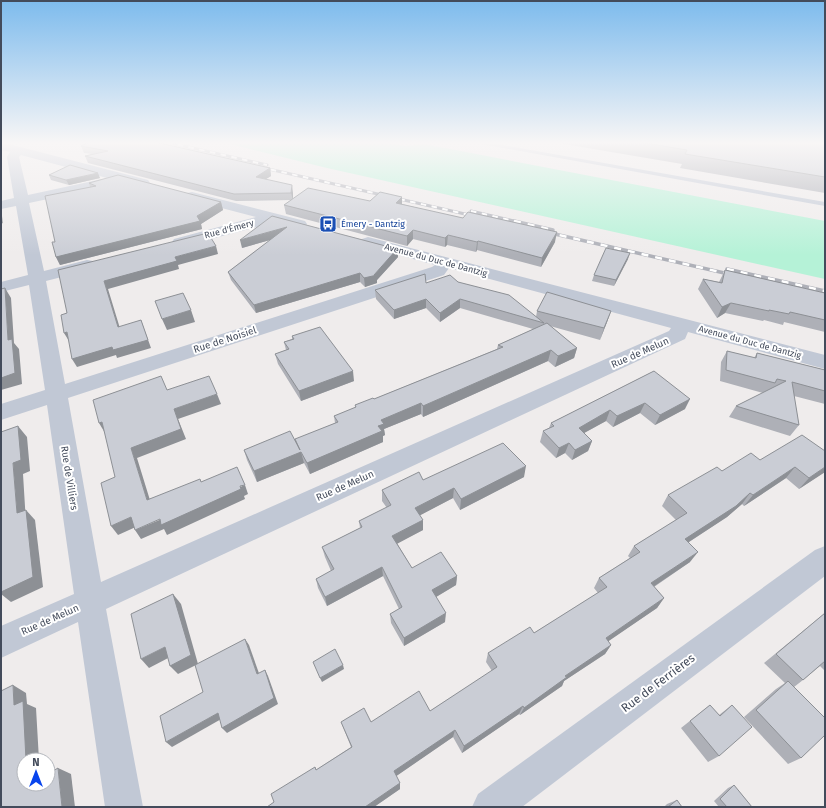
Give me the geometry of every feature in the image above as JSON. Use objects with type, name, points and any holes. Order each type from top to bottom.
[{"type":"street","name":"Rue de Villiers","points":[[13,180],[11,203],[37,278],[124,807]]},
{"type":"street","points":[[11,203],[105,183],[113,180]]},
{"type":"street","points":[[131,180],[155,186]]},
{"type":"street","points":[[177,192],[312,227]]},
{"type":"street","name":"Rue d'Émery","points":[[166,245],[256,223],[269,216]]},
{"type":"street","name":"Avenue du Duc de Dantzig","points":[[357,239],[825,362]]},
{"type":"street","points":[[1,287],[98,262]]},
{"type":"street","name":"Rue de Noisiel","points":[[1,412],[438,271],[446,262]]},
{"type":"street","name":"Rue de Melun","points":[[1,642],[678,335],[681,324]]},
{"type":"street","name":"Rue de Ferrières","points":[[491,807],[820,569]]},
{"type":"lane","points":[[687,180],[825,204]]},
{"type":"green space","points":[[380,180],[610,180],[825,221],[825,279]]},
{"type":"building","points":[[101,180],[136,180],[221,202],[197,216],[200,221],[56,257],[52,242],[55,242],[45,196],[96,186],[89,183]]},
{"type":"building","points":[[178,180],[268,180],[292,185],[291,193],[234,194]]},
{"type":"building","points":[[308,188],[370,201],[380,192],[402,197],[396,203],[463,218],[468,212],[557,232],[542,258],[478,241],[448,235],[445,238],[413,230],[407,236],[284,205]]},
{"type":"building","points":[[272,216],[397,249],[374,275],[377,275],[364,278],[360,273],[254,305],[228,272],[287,227],[240,240]]},
{"type":"building","points":[[208,233],[216,246],[175,257],[177,261],[104,281],[118,327],[141,320],[148,340],[113,350],[112,347],[72,359],[67,332],[64,333],[61,315],[67,313],[58,270]]},
{"type":"building","points":[[606,248],[630,253],[616,280],[594,275]]},
{"type":"building","points":[[725,270],[825,293],[825,320],[790,312],[789,314],[769,311],[731,303],[722,307],[703,279],[722,283]]},
{"type":"building","points":[[425,274],[426,283],[450,275],[458,282],[509,295],[544,323],[460,299],[440,313],[426,299],[394,310],[375,290]]},
{"type":"building","points":[[5,288],[8,340],[12,339],[15,373],[1,378],[1,289]]},
{"type":"building","points":[[547,292],[611,311],[604,328],[537,311]]},
{"type":"building","points":[[183,293],[191,310],[162,319],[155,301]]},
{"type":"building","points":[[547,323],[577,348],[558,356],[551,350],[423,406],[421,403],[381,420],[384,424],[378,426],[382,431],[307,463],[301,452],[254,471],[244,450],[290,431],[300,450],[295,439],[338,422],[334,416],[356,407],[355,405],[373,398],[374,399],[503,347],[498,345]]},
{"type":"building","points":[[320,327],[353,371],[299,391],[275,354],[289,349],[284,342],[294,339],[292,336]]},
{"type":"building","points":[[727,351],[756,358],[757,353],[825,370],[825,391],[792,382],[799,425],[736,406],[786,381],[777,379],[775,383],[726,370]]},
{"type":"building","points":[[654,371],[690,399],[660,415],[645,403],[617,416],[610,410],[579,428],[592,441],[575,450],[569,443],[559,448],[543,431],[554,426],[551,423]]},
{"type":"building","points":[[161,376],[167,390],[209,376],[217,394],[174,409],[181,429],[131,448],[147,500],[200,479],[201,482],[237,467],[245,485],[240,486],[241,489],[161,525],[160,519],[135,530],[131,517],[111,526],[101,483],[115,477],[102,422],[99,423],[93,400]]},
{"type":"building","points":[[18,426],[21,460],[13,463],[17,513],[26,510],[33,577],[1,592],[1,432]]},
{"type":"building","points":[[802,435],[825,451],[825,467],[809,478],[795,467],[753,495],[750,493],[736,506],[685,539],[698,552],[651,583],[664,598],[606,638],[611,645],[565,676],[567,677],[524,708],[523,706],[464,746],[455,730],[394,771],[400,783],[365,807],[267,807],[274,802],[271,794],[315,767],[316,770],[352,747],[341,722],[364,708],[371,722],[419,691],[430,711],[497,667],[488,653],[530,627],[534,633],[607,587],[599,578],[640,552],[634,546],[687,513],[668,495],[717,467],[722,471],[751,453],[760,460]]},
{"type":"building","points":[[503,443],[526,466],[461,499],[454,488],[415,508],[423,520],[392,536],[412,568],[441,552],[457,576],[432,590],[446,613],[404,638],[390,614],[402,607],[382,567],[325,597],[316,579],[334,569],[322,547],[362,527],[359,521],[391,505],[382,490],[419,472],[423,480]]},
{"type":"building","points":[[173,594],[191,655],[170,666],[165,647],[141,659],[131,614]]},
{"type":"building","points":[[825,613],[825,661],[803,680],[776,654]]},
{"type":"building","points":[[245,639],[257,674],[265,670],[274,698],[222,728],[218,713],[166,742],[160,716],[203,692],[195,665]]},
{"type":"building","points":[[335,649],[343,665],[320,678],[313,662]]},
{"type":"building","points":[[788,681],[825,718],[825,735],[801,758],[756,710]]},
{"type":"building","points":[[13,685],[14,705],[23,701],[26,752],[16,752],[16,792],[56,792],[56,769],[58,768],[62,807],[1,807],[1,691]]},
{"type":"building","points":[[710,705],[720,716],[732,705],[752,727],[719,756],[690,721]]},
{"type":"building","points":[[734,785],[752,807],[727,807],[720,799]]},
{"type":"building","points":[[677,800],[682,807],[668,807]]},
{"type":"railway","points":[[315,180],[478,217]]},
{"type":"railway","points":[[471,211],[518,222]]},
{"type":"railway","points":[[514,221],[553,230]]},
{"type":"railway","points":[[546,232],[733,275]]},
{"type":"railway","points":[[727,269],[825,291]]},
{"type":"place","name":"Émery - Dantzig","points":[[328,224]]}]
